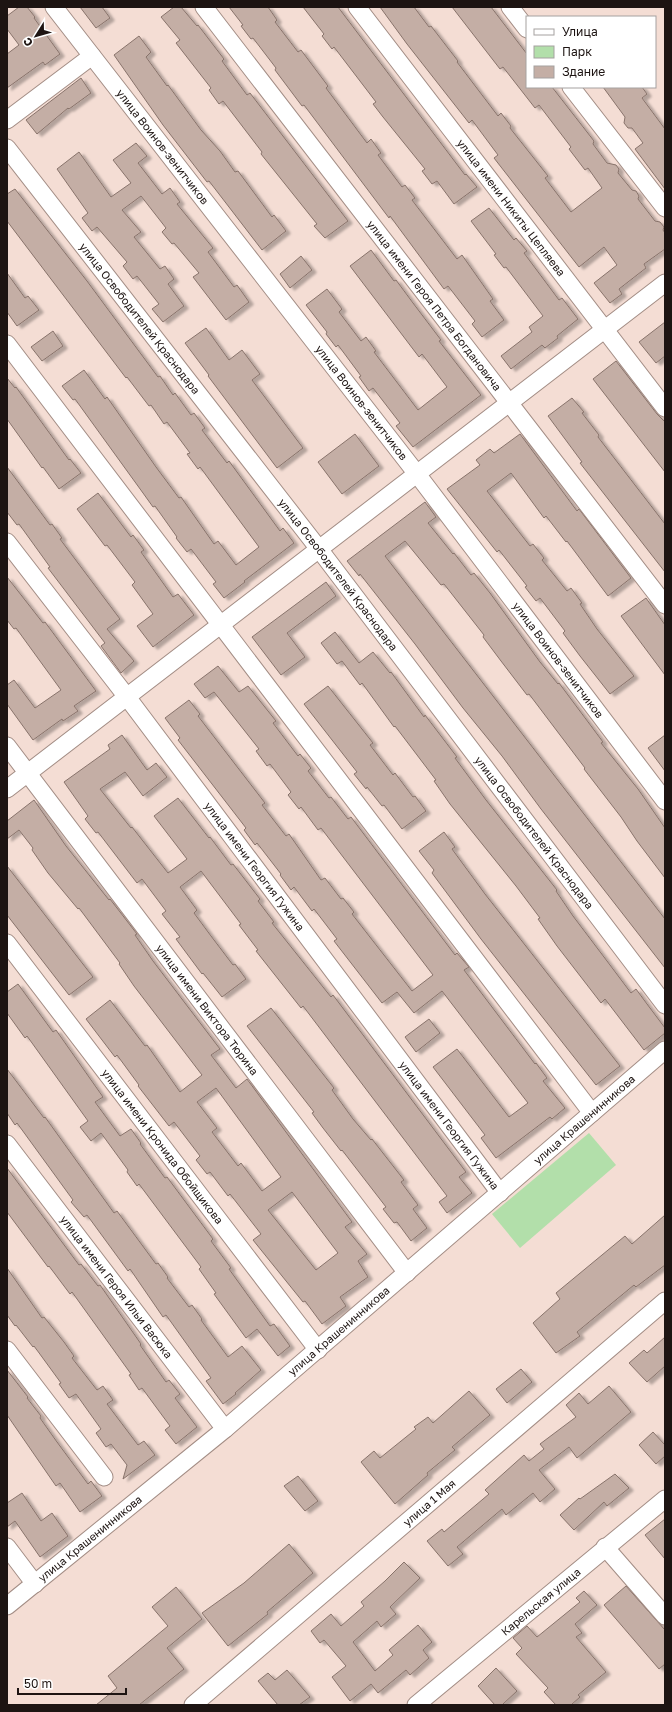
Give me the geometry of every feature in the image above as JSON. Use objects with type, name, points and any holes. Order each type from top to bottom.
[{"type":"street","name":"улица Воинов-зенитчиков","points":[[54,7],[417,474],[665,801]]},
{"type":"street","name":"улица имени Героя Петра Богдановича","points":[[204,7],[665,605]]},
{"type":"street","name":"улица имени Никиты Цепляева","points":[[356,7],[665,408]]},
{"type":"street","points":[[510,7],[526,28]]},
{"type":"street","points":[[7,120],[92,56]]},
{"type":"street","points":[[573,88],[665,208]]},
{"type":"street","name":"улица Освободителей Краснодара","points":[[7,148],[319,549],[665,1005]]},
{"type":"street","points":[[7,789],[665,283]]},
{"type":"street","points":[[7,344],[592,1113]]},
{"type":"street","name":"улица имени Георгия Гужина","points":[[7,542],[127,697],[500,1193]]},
{"type":"street","name":"улица имени Виктора Тюрина","points":[[7,746],[407,1273]]},
{"type":"street","name":"улица имени Кронида Обойщикова","points":[[7,943],[318,1350]]},
{"type":"street","name":"улица Крашенинникова","points":[[7,1606],[225,1429],[665,1050]]},
{"type":"street","name":"улица имени Героя Ильи Васюка","points":[[7,1144],[225,1429]]},
{"type":"street","name":"улица 1 Мая","points":[[193,1705],[665,1301]]},
{"type":"street","points":[[7,1350],[104,1476]]},
{"type":"street","name":"Карельская улица","points":[[416,1705],[605,1547],[665,1499]]},
{"type":"street","points":[[7,1547],[35,1584]]},
{"type":"street","points":[[605,1547],[665,1616]]},
{"type":"green space","points":[[589,1133],[616,1165],[520,1248],[492,1214]]},
{"type":"building","points":[[19,7],[27,7],[60,54],[45,65],[43,62],[7,88],[7,54],[19,45],[7,29],[7,16]]},
{"type":"building","points":[[80,7],[102,7],[110,18],[96,28]]},
{"type":"building","points":[[174,7],[181,7],[197,26],[198,25],[224,59],[222,61],[247,95],[250,93],[348,221],[325,238],[314,226],[317,224],[261,154],[262,152],[223,101],[219,104],[209,90],[211,88],[176,43],[180,40],[161,17]]},
{"type":"building","points":[[229,7],[268,7],[277,20],[275,22],[298,52],[301,50],[328,86],[326,88],[367,143],[371,139],[381,153],[378,155],[402,187],[405,185],[415,198],[412,200],[457,259],[462,255],[493,299],[490,301],[504,320],[482,337],[472,324],[475,321],[448,286],[444,289],[390,216],[389,218],[304,105],[302,106],[253,38],[251,39],[241,26],[243,25]]},
{"type":"building","points":[[303,7],[338,7],[465,175],[466,174],[477,187],[454,204],[437,181],[432,184],[422,171],[425,169],[373,104],[376,102],[334,47],[332,49],[322,36],[324,34]]},
{"type":"building","points":[[380,7],[414,7],[458,61],[457,62],[498,116],[501,113],[511,126],[510,128],[548,176],[545,178],[571,212],[602,188],[588,168],[585,170],[569,149],[571,147],[539,105],[535,108],[503,67],[500,69],[452,7],[491,7],[526,53],[526,88],[553,88],[594,141],[593,144],[607,163],[616,165],[619,169],[618,173],[632,190],[636,191],[639,196],[638,199],[655,221],[660,222],[664,227],[665,249],[644,264],[646,268],[619,289],[622,294],[610,303],[594,283],[617,265],[604,247],[579,267],[494,158],[498,155],[472,120],[469,123]]},
{"type":"building","points":[[139,36],[151,52],[146,57],[167,86],[168,85],[201,130],[220,151],[235,172],[238,171],[272,217],[274,215],[286,231],[262,250],[209,181],[207,182],[163,125],[114,55]]},
{"type":"building","points":[[81,78],[91,93],[69,109],[68,108],[37,134],[26,120]]},
{"type":"building","points":[[604,88],[643,88],[647,94],[642,98],[665,129],[665,189],[635,149],[643,143],[632,128],[628,128],[624,123],[625,117]]},
{"type":"building","points":[[136,143],[147,156],[138,163],[162,194],[170,188],[180,202],[177,204],[213,248],[208,252],[234,287],[237,285],[249,302],[226,320],[193,277],[199,273],[174,243],[172,244],[162,232],[166,228],[141,196],[122,210],[141,232],[134,237],[160,269],[165,266],[174,279],[168,284],[184,306],[163,322],[152,309],[159,304],[137,276],[133,279],[123,266],[127,262],[97,227],[92,231],[82,218],[88,213],[57,169],[79,152],[111,197],[131,183],[113,160]]},
{"type":"building","points":[[15,189],[87,281],[158,377],[160,376],[173,395],[175,393],[191,415],[194,413],[205,428],[202,430],[227,463],[229,461],[280,531],[283,528],[294,543],[224,598],[213,584],[216,582],[191,549],[187,552],[155,506],[153,507],[75,399],[73,400],[62,386],[84,370],[105,399],[107,397],[156,467],[179,498],[181,497],[214,544],[218,541],[236,565],[259,547],[200,467],[198,469],[187,454],[190,453],[167,422],[164,424],[151,405],[149,406],[127,377],[126,378],[7,221],[7,194]]},
{"type":"building","points":[[489,208],[514,240],[516,238],[527,251],[524,253],[559,300],[562,298],[578,319],[545,348],[542,345],[511,369],[501,356],[532,332],[529,327],[543,316],[506,267],[504,268],[494,255],[496,254],[471,221]]},
{"type":"building","points":[[371,250],[394,281],[396,280],[441,340],[439,341],[481,395],[413,447],[396,426],[400,423],[373,388],[369,391],[359,377],[361,376],[338,345],[336,347],[326,334],[327,332],[306,305],[327,289],[342,309],[339,312],[361,341],[366,337],[376,351],[374,352],[418,410],[447,387],[422,354],[419,357],[350,266]]},
{"type":"building","points":[[301,256],[312,270],[290,288],[280,274]]},
{"type":"building","points":[[7,273],[25,298],[28,296],[39,310],[17,326],[7,312]]},
{"type":"building","points":[[665,322],[665,356],[656,363],[639,342]]},
{"type":"building","points":[[206,328],[229,360],[242,350],[260,374],[252,380],[303,448],[277,468],[185,343]]},
{"type":"building","points":[[53,331],[63,346],[42,361],[31,347]]},
{"type":"building","points":[[616,361],[657,414],[665,422],[665,472],[593,379]]},
{"type":"building","points":[[7,378],[15,388],[16,387],[69,460],[70,459],[81,473],[59,489],[7,419]]},
{"type":"building","points":[[572,398],[584,412],[582,413],[599,435],[598,437],[665,524],[665,572],[580,463],[582,462],[548,416]]},
{"type":"building","points":[[355,434],[379,466],[342,494],[318,462]]},
{"type":"building","points":[[520,434],[577,511],[579,509],[631,578],[608,596],[567,541],[566,542],[546,516],[544,518],[511,473],[487,491],[530,546],[533,544],[544,558],[542,560],[567,591],[571,588],[582,603],[580,604],[597,629],[634,676],[610,694],[563,633],[565,631],[540,598],[536,601],[525,587],[527,586],[499,550],[497,552],[447,489],[480,465],[476,460],[490,449],[494,453]]},
{"type":"building","points":[[7,467],[50,525],[52,524],[62,538],[60,539],[120,619],[107,629],[134,661],[121,673],[101,646],[105,643],[48,568],[50,567],[19,524],[17,525],[7,512]]},
{"type":"building","points":[[98,493],[131,537],[133,535],[144,550],[141,552],[173,597],[178,594],[194,615],[153,647],[137,626],[153,614],[132,585],[135,582],[77,509]]},
{"type":"building","points":[[425,502],[436,517],[428,523],[471,575],[474,573],[490,593],[540,662],[558,684],[559,683],[603,742],[601,743],[638,789],[665,828],[665,878],[584,769],[585,768],[529,694],[527,695],[483,637],[484,635],[444,584],[441,585],[405,541],[385,556],[665,919],[665,968],[415,644],[360,574],[359,576],[347,561]]},
{"type":"building","points":[[7,577],[43,623],[45,622],[96,691],[74,706],[78,711],[63,721],[62,719],[33,740],[7,704],[7,685],[14,680],[35,708],[61,690],[16,628],[14,629],[7,620]]},
{"type":"building","points":[[326,582],[336,596],[287,633],[305,657],[281,675],[252,637]]},
{"type":"building","points":[[646,598],[665,625],[665,675],[621,616]]},
{"type":"building","points":[[335,632],[359,663],[373,652],[390,673],[391,672],[424,717],[425,715],[457,757],[455,758],[486,800],[557,890],[556,891],[573,916],[631,993],[636,989],[665,1028],[665,1033],[644,1050],[605,999],[601,1003],[557,946],[538,919],[540,918],[450,804],[434,781],[436,780],[395,726],[394,727],[362,683],[360,685],[342,661],[337,664],[321,643]]},
{"type":"building","points":[[218,666],[239,692],[248,686],[276,721],[273,723],[298,756],[300,754],[311,768],[308,771],[329,798],[331,797],[348,819],[351,817],[455,955],[457,953],[469,967],[464,970],[547,1078],[543,1081],[565,1108],[552,1119],[550,1117],[496,1158],[481,1138],[485,1135],[433,1067],[457,1049],[509,1117],[528,1103],[442,991],[414,1013],[397,992],[382,1003],[334,941],[337,939],[314,909],[312,911],[294,887],[291,890],[280,875],[281,874],[257,843],[255,845],[244,830],[246,828],[178,740],[180,738],[165,718],[189,700],[200,714],[198,716],[265,803],[262,805],[286,836],[289,834],[321,880],[325,878],[341,899],[343,898],[354,912],[352,914],[412,991],[433,975],[321,828],[318,830],[301,807],[299,809],[288,795],[291,792],[270,764],[267,766],[256,751],[259,749],[214,692],[205,698],[194,684]]},
{"type":"building","points":[[328,686],[373,743],[370,745],[393,775],[395,773],[413,797],[415,796],[426,811],[402,829],[384,805],[382,806],[367,787],[366,789],[354,774],[357,772],[304,704]]},
{"type":"building","points":[[122,735],[147,770],[156,763],[167,777],[143,796],[125,772],[100,789],[168,873],[187,859],[154,816],[178,798],[231,865],[233,864],[260,899],[258,901],[274,922],[272,923],[331,997],[333,995],[466,1172],[459,1177],[472,1193],[447,1213],[439,1202],[447,1196],[303,1006],[301,1008],[256,951],[258,950],[239,925],[241,924],[201,871],[180,887],[197,910],[194,913],[233,965],[235,964],[246,979],[222,997],[203,973],[202,974],[176,939],[180,937],[162,914],[166,911],[142,879],[137,883],[98,832],[96,833],[85,819],[88,816],[64,782],[110,749],[108,745]]},
{"type":"building","points":[[665,735],[665,771],[648,748]]},
{"type":"building","points":[[34,800],[66,846],[137,934],[135,935],[153,961],[220,1049],[211,1055],[236,1088],[247,1079],[352,1222],[345,1227],[367,1254],[358,1261],[368,1277],[340,1297],[346,1306],[322,1324],[305,1301],[303,1302],[253,1240],[261,1234],[230,1194],[228,1196],[210,1172],[207,1174],[196,1160],[200,1156],[174,1122],[169,1126],[138,1086],[139,1085],[117,1055],[115,1057],[86,1019],[110,1000],[145,1046],[147,1045],[180,1092],[202,1075],[134,986],[119,964],[120,963],[79,908],[78,909],[48,873],[32,850],[33,848],[19,830],[7,839],[7,821]],"holes":[[[216,1088],[281,1177],[262,1191],[241,1163],[238,1166],[212,1132],[217,1128],[197,1102]],[[292,1192],[338,1253],[316,1270],[268,1210]]]},
{"type":"building","points":[[444,832],[455,847],[452,849],[485,894],[620,1066],[596,1085],[481,939],[432,873],[434,870],[419,851]]},
{"type":"building","points":[[7,866],[93,977],[69,995],[7,915]]},
{"type":"building","points":[[18,984],[53,1032],[56,1030],[103,1097],[95,1102],[120,1136],[131,1129],[165,1178],[167,1177],[213,1239],[211,1241],[231,1268],[229,1269],[270,1326],[274,1324],[290,1346],[278,1356],[257,1329],[246,1338],[214,1294],[216,1293],[199,1269],[201,1267],[139,1184],[137,1186],[127,1172],[128,1170],[101,1133],[91,1141],[80,1127],[88,1121],[27,1036],[25,1038],[7,1013],[7,992]]},
{"type":"building","points":[[271,1008],[334,1088],[332,1090],[353,1119],[371,1140],[372,1139],[404,1180],[401,1182],[418,1205],[413,1209],[427,1228],[411,1241],[397,1222],[394,1223],[383,1209],[386,1207],[323,1128],[312,1113],[314,1112],[247,1026]]},
{"type":"building","points":[[429,1019],[440,1033],[416,1052],[405,1037]]},
{"type":"building","points":[[7,1069],[44,1118],[45,1117],[114,1213],[117,1211],[156,1264],[158,1263],[168,1277],[167,1278],[189,1307],[192,1305],[228,1357],[242,1346],[261,1370],[235,1393],[236,1394],[223,1404],[206,1381],[211,1378],[166,1315],[163,1317],[130,1269],[128,1271],[87,1215],[84,1217],[71,1202],[73,1200],[17,1123],[15,1125],[7,1113]]},
{"type":"building","points":[[7,1168],[79,1265],[81,1264],[98,1286],[100,1285],[166,1382],[169,1380],[180,1394],[175,1398],[197,1427],[176,1444],[165,1430],[170,1426],[142,1388],[139,1390],[129,1375],[131,1374],[72,1292],[70,1294],[49,1266],[48,1267],[7,1212]]},
{"type":"building","points":[[665,1215],[665,1265],[636,1287],[634,1285],[577,1332],[580,1336],[556,1353],[533,1323],[560,1299],[556,1293],[625,1236],[632,1244]]},
{"type":"building","points":[[7,1268],[42,1318],[44,1317],[64,1342],[74,1356],[72,1358],[97,1390],[103,1386],[113,1400],[107,1404],[138,1445],[144,1441],[155,1455],[123,1479],[127,1465],[111,1444],[106,1447],[96,1433],[101,1429],[76,1394],[69,1398],[59,1384],[61,1383],[34,1346],[33,1347],[7,1315]]},
{"type":"building","points":[[665,1337],[665,1366],[647,1382],[629,1363],[644,1350],[647,1353]]},
{"type":"building","points":[[521,1369],[532,1382],[507,1403],[496,1389]]},
{"type":"building","points":[[7,1370],[28,1397],[27,1398],[41,1416],[40,1418],[88,1484],[91,1481],[102,1496],[80,1512],[60,1483],[56,1486],[7,1415]]},
{"type":"building","points":[[609,1386],[631,1412],[577,1458],[569,1447],[539,1470],[555,1489],[540,1502],[533,1493],[506,1515],[502,1509],[457,1547],[463,1554],[448,1566],[427,1541],[442,1529],[444,1532],[489,1494],[485,1490],[524,1455],[529,1461],[544,1449],[540,1444],[576,1417],[566,1405],[579,1393],[588,1404]]},
{"type":"building","points":[[469,1391],[490,1415],[452,1447],[455,1450],[427,1473],[428,1475],[395,1504],[361,1462],[374,1451],[380,1458],[416,1429],[414,1427],[428,1417],[433,1423]]},
{"type":"building","points":[[653,1432],[665,1445],[665,1456],[656,1464],[639,1445]]},
{"type":"building","points":[[615,1474],[629,1488],[607,1506],[604,1502],[574,1530],[560,1515],[579,1498],[580,1499]]},
{"type":"building","points":[[298,1476],[318,1501],[305,1511],[284,1486]]},
{"type":"building","points":[[22,1493],[41,1521],[52,1513],[68,1536],[40,1557],[15,1521],[7,1527],[7,1503]]},
{"type":"building","points":[[665,1519],[665,1559],[645,1535]]},
{"type":"building","points":[[289,1544],[313,1573],[267,1612],[268,1614],[228,1646],[202,1613],[244,1583]]},
{"type":"building","points":[[404,1562],[420,1578],[390,1607],[396,1614],[381,1627],[377,1621],[353,1642],[375,1671],[393,1655],[389,1650],[418,1625],[432,1642],[423,1650],[429,1658],[410,1675],[406,1670],[378,1693],[371,1684],[350,1701],[332,1677],[346,1666],[324,1640],[320,1643],[311,1631],[331,1614],[341,1626],[364,1606],[361,1602]]},
{"type":"building","points":[[626,1586],[665,1630],[665,1664],[659,1669],[604,1605]]},
{"type":"building","points":[[176,1587],[202,1619],[167,1648],[184,1669],[139,1705],[96,1705],[117,1688],[108,1676],[168,1626],[152,1607]]},
{"type":"building","points":[[584,1591],[597,1605],[575,1624],[582,1633],[576,1637],[606,1672],[578,1695],[580,1697],[571,1705],[556,1705],[544,1692],[548,1688],[516,1654],[522,1648],[513,1638],[527,1626],[537,1637],[580,1602],[576,1598]]},
{"type":"building","points":[[496,1668],[517,1691],[502,1705],[495,1705],[478,1686]]},
{"type":"building","points":[[287,1670],[310,1697],[299,1705],[278,1705],[258,1681],[268,1673],[275,1680]]}]
